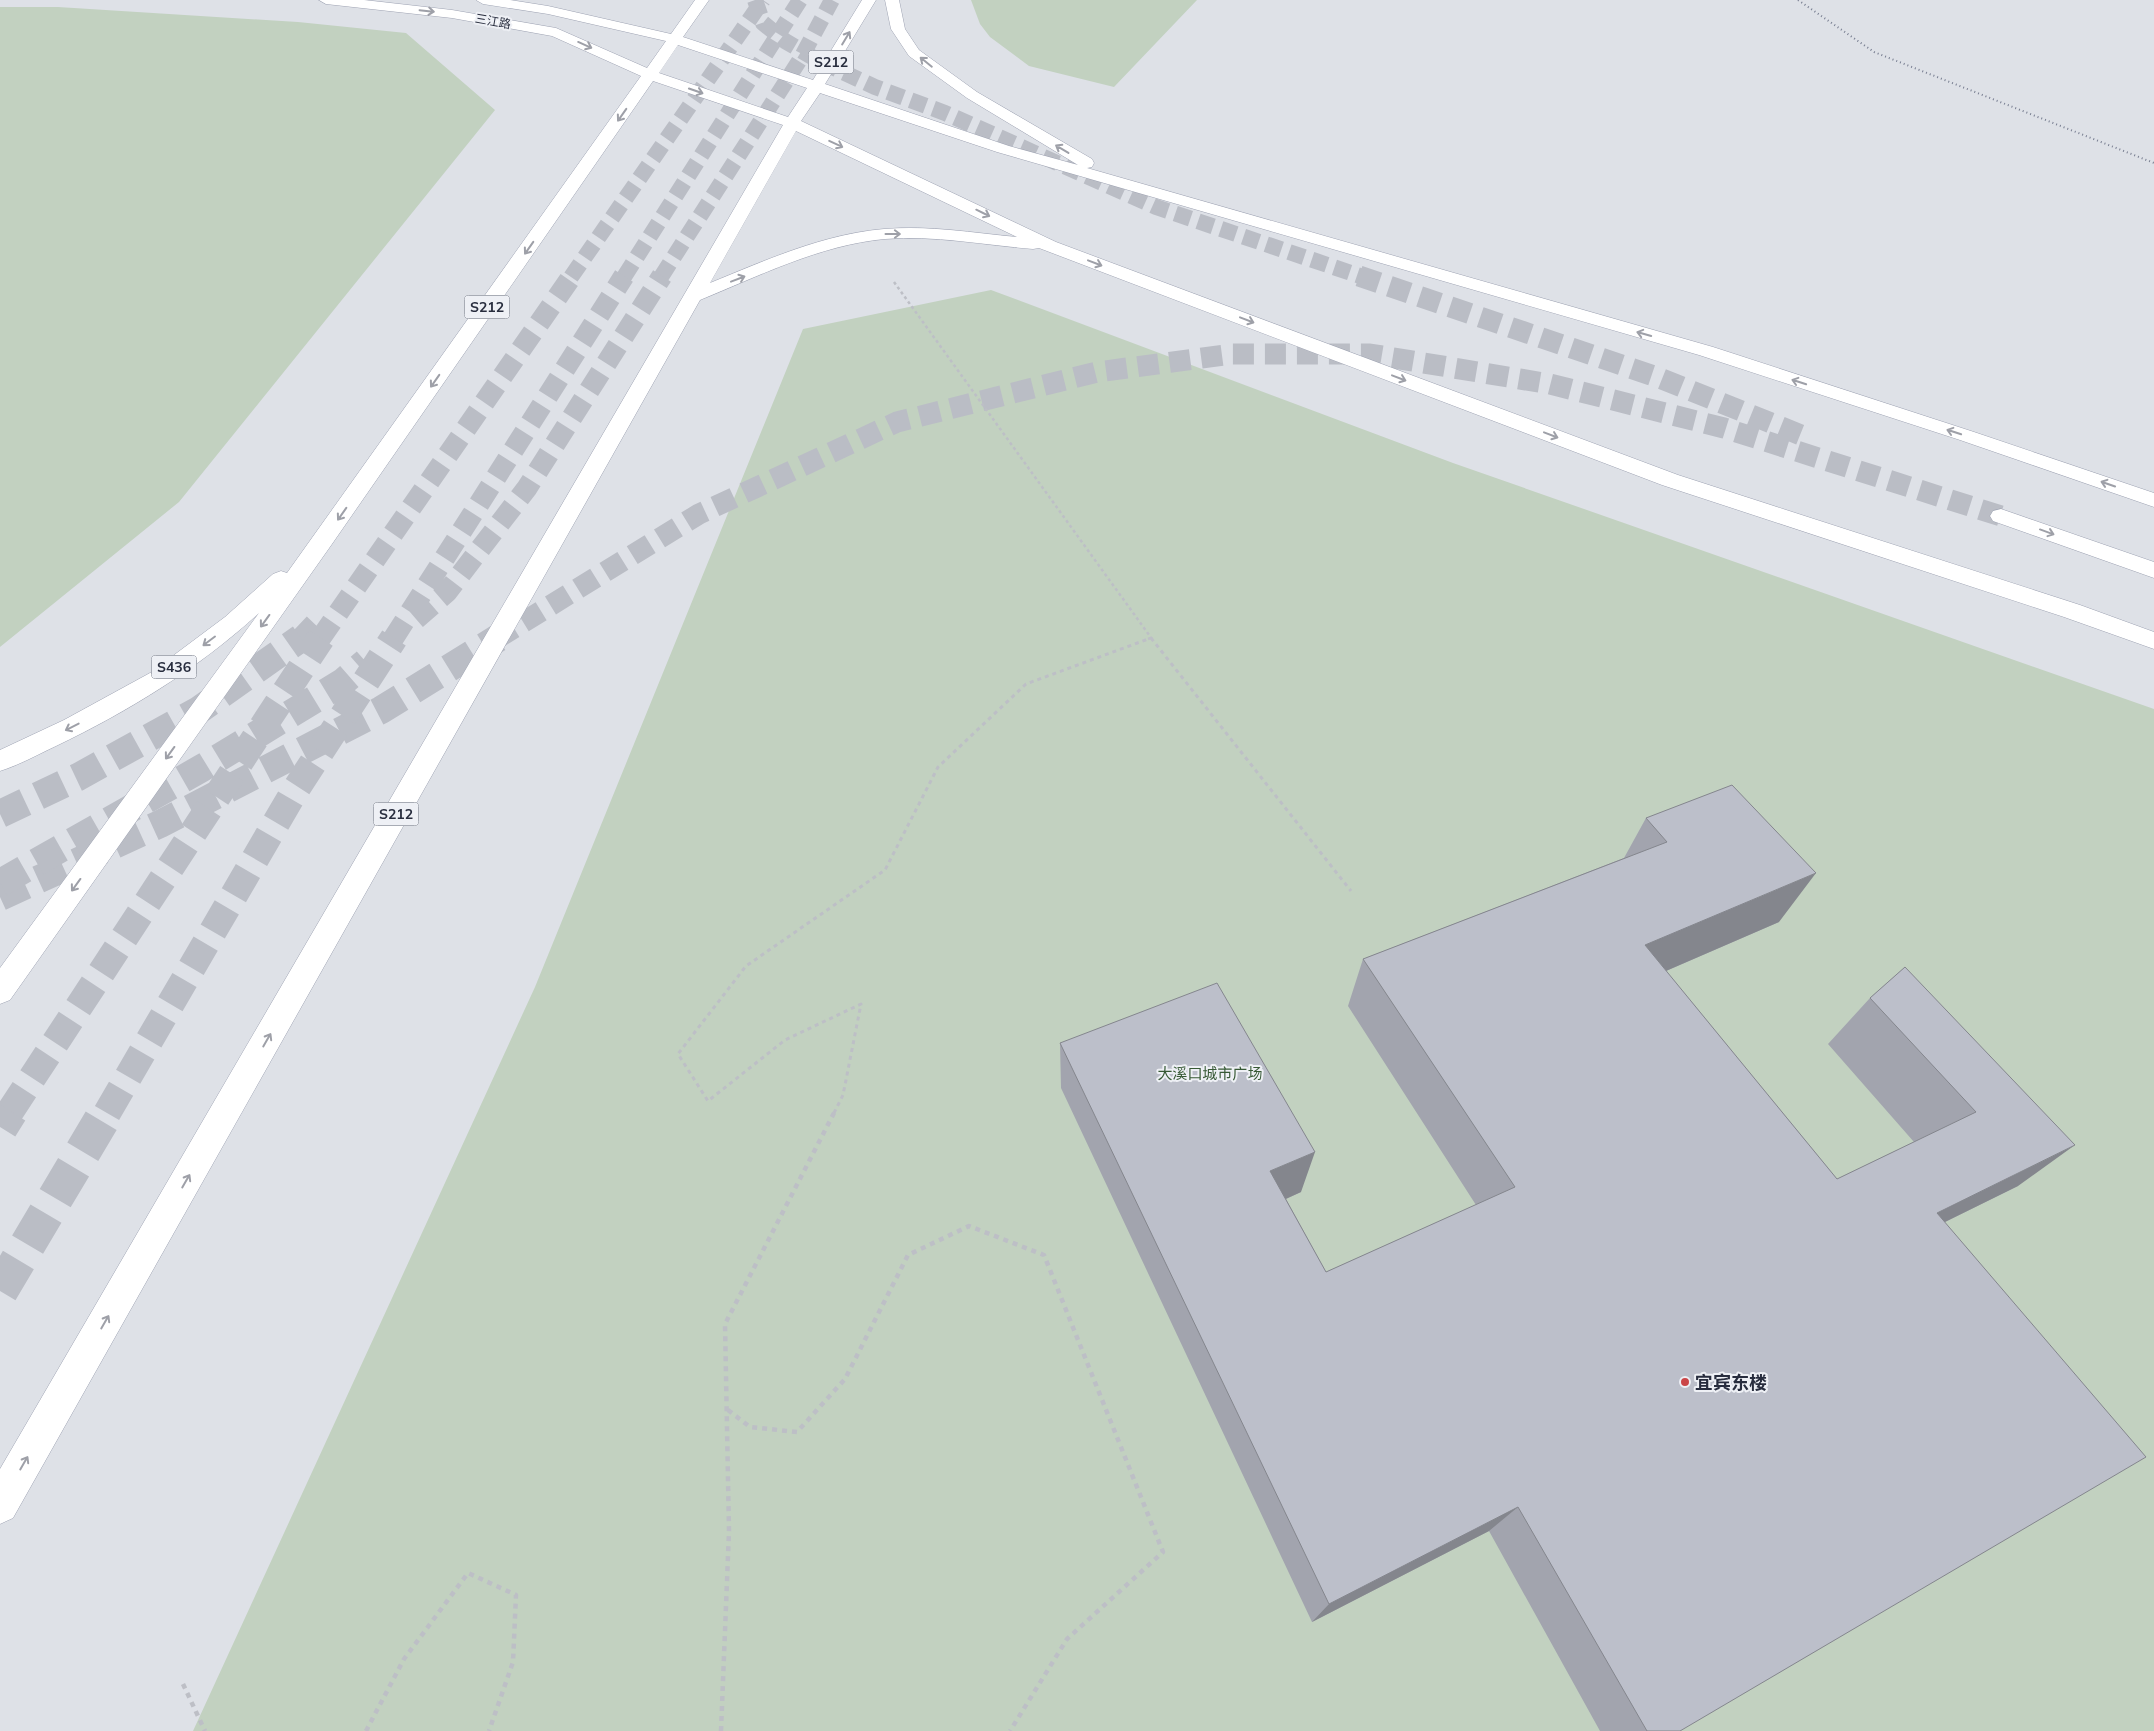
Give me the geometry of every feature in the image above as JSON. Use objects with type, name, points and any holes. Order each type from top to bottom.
[{"type":"main road","name":"三江路","points":[[326,0],[452,14],[556,32],[650,75],[792,123],[1050,246]]},
{"type":"main road","name":"三江路","points":[[483,0],[548,10],[675,39],[1003,149],[1119,183]]},
{"type":"main road","points":[[509,4],[540,0]]},
{"type":"main road","name":"S212","points":[[0,990],[324,539],[702,0]]},
{"type":"main road","name":"S212","points":[[0,1506],[792,123],[869,0]]},
{"type":"main road","points":[[892,0],[898,29],[914,53],[972,95],[1119,183],[1706,351],[2154,500]]},
{"type":"main road","points":[[693,296],[830,244],[884,234],[941,234],[1050,246],[1670,480],[2063,608],[2154,641]]},
{"type":"main road","points":[[2001,516],[2154,570]]},
{"type":"main road","name":"S436","points":[[0,761],[73,727],[158,679],[233,623],[324,539]]},
{"type":"path","points":[[894,282],[1152,638],[1351,891]]},
{"type":"path","points":[[721,1731],[728,1531],[725,1324],[843,1095],[861,1004],[785,1040],[708,1101],[678,1054],[746,966],[884,870],[938,767],[1026,684],[1152,638]]},
{"type":"path","points":[[727,1410],[750,1427],[797,1432],[845,1378],[908,1255],[969,1226],[1044,1255],[1163,1552],[1067,1639],[1010,1731]]},
{"type":"path","points":[[366,1731],[404,1659],[468,1574],[516,1595],[512,1662],[489,1731]]},
{"type":"path","points":[[183,1684],[205,1731]]},
{"type":"green space","points":[[971,0],[1197,0],[1114,87],[1029,66],[990,37],[980,24]]},
{"type":"green space","points":[[0,7],[58,7],[298,22],[406,33],[495,110],[179,502],[0,647]]},
{"type":"green space","name":"大溪口城市广场","points":[[991,290],[1453,463],[2154,709],[2154,1731],[193,1731],[535,987],[803,329]]},
{"type":"building","points":[[1732,785],[1816,873],[1645,945],[1837,1179],[1976,1112],[1870,998],[1905,967],[2075,1145],[1937,1213],[2146,1457],[1680,1731],[1647,1731],[1518,1507],[1329,1604],[1060,1043],[1217,983],[1315,1152],[1270,1171],[1326,1272],[1515,1187],[1363,959],[1667,842],[1646,818]]},
{"type":"tunnel","points":[[755,0],[763,23],[785,41],[817,60],[875,87],[945,113],[1156,207],[1363,277]]},
{"type":"tunnel","points":[[571,277],[763,0]]},
{"type":"tunnel","points":[[624,277],[800,0]]},
{"type":"tunnel","points":[[661,277],[801,58],[832,0]]},
{"type":"tunnel","points":[[320,639],[572,276]]},
{"type":"tunnel","points":[[393,639],[624,276]]},
{"type":"tunnel","points":[[416,619],[447,592],[527,488],[662,276]]},
{"type":"tunnel","points":[[1359,276],[1657,377],[1801,435]]},
{"type":"tunnel","points":[[496,639],[699,514],[897,422],[1097,372],[1232,354],[1370,354],[1550,384],[1724,428],[2001,516]]},
{"type":"tunnel","points":[[301,638],[318,620]]},
{"type":"tunnel","points":[[0,814],[78,777],[199,710],[301,638]]},
{"type":"tunnel","points":[[258,734],[321,638]]},
{"type":"tunnel","points":[[107,1113],[294,792],[394,638]]},
{"type":"tunnel","points":[[0,897],[160,824],[381,710],[498,638]]},
{"type":"tunnel","points":[[258,734],[343,682],[366,662]]},
{"type":"tunnel","points":[[0,883],[202,768],[258,734]]},
{"type":"tunnel","points":[[9,1113],[258,734]]},
{"type":"tunnel","points":[[0,1127],[10,1111]]},
{"type":"tunnel","points":[[0,1291],[107,1111]]},
{"type":"railway","points":[[1798,0],[1874,52],[2154,163]]},
{"type":"place","name":"宜宾东楼","points":[[1685,1382]]}]
